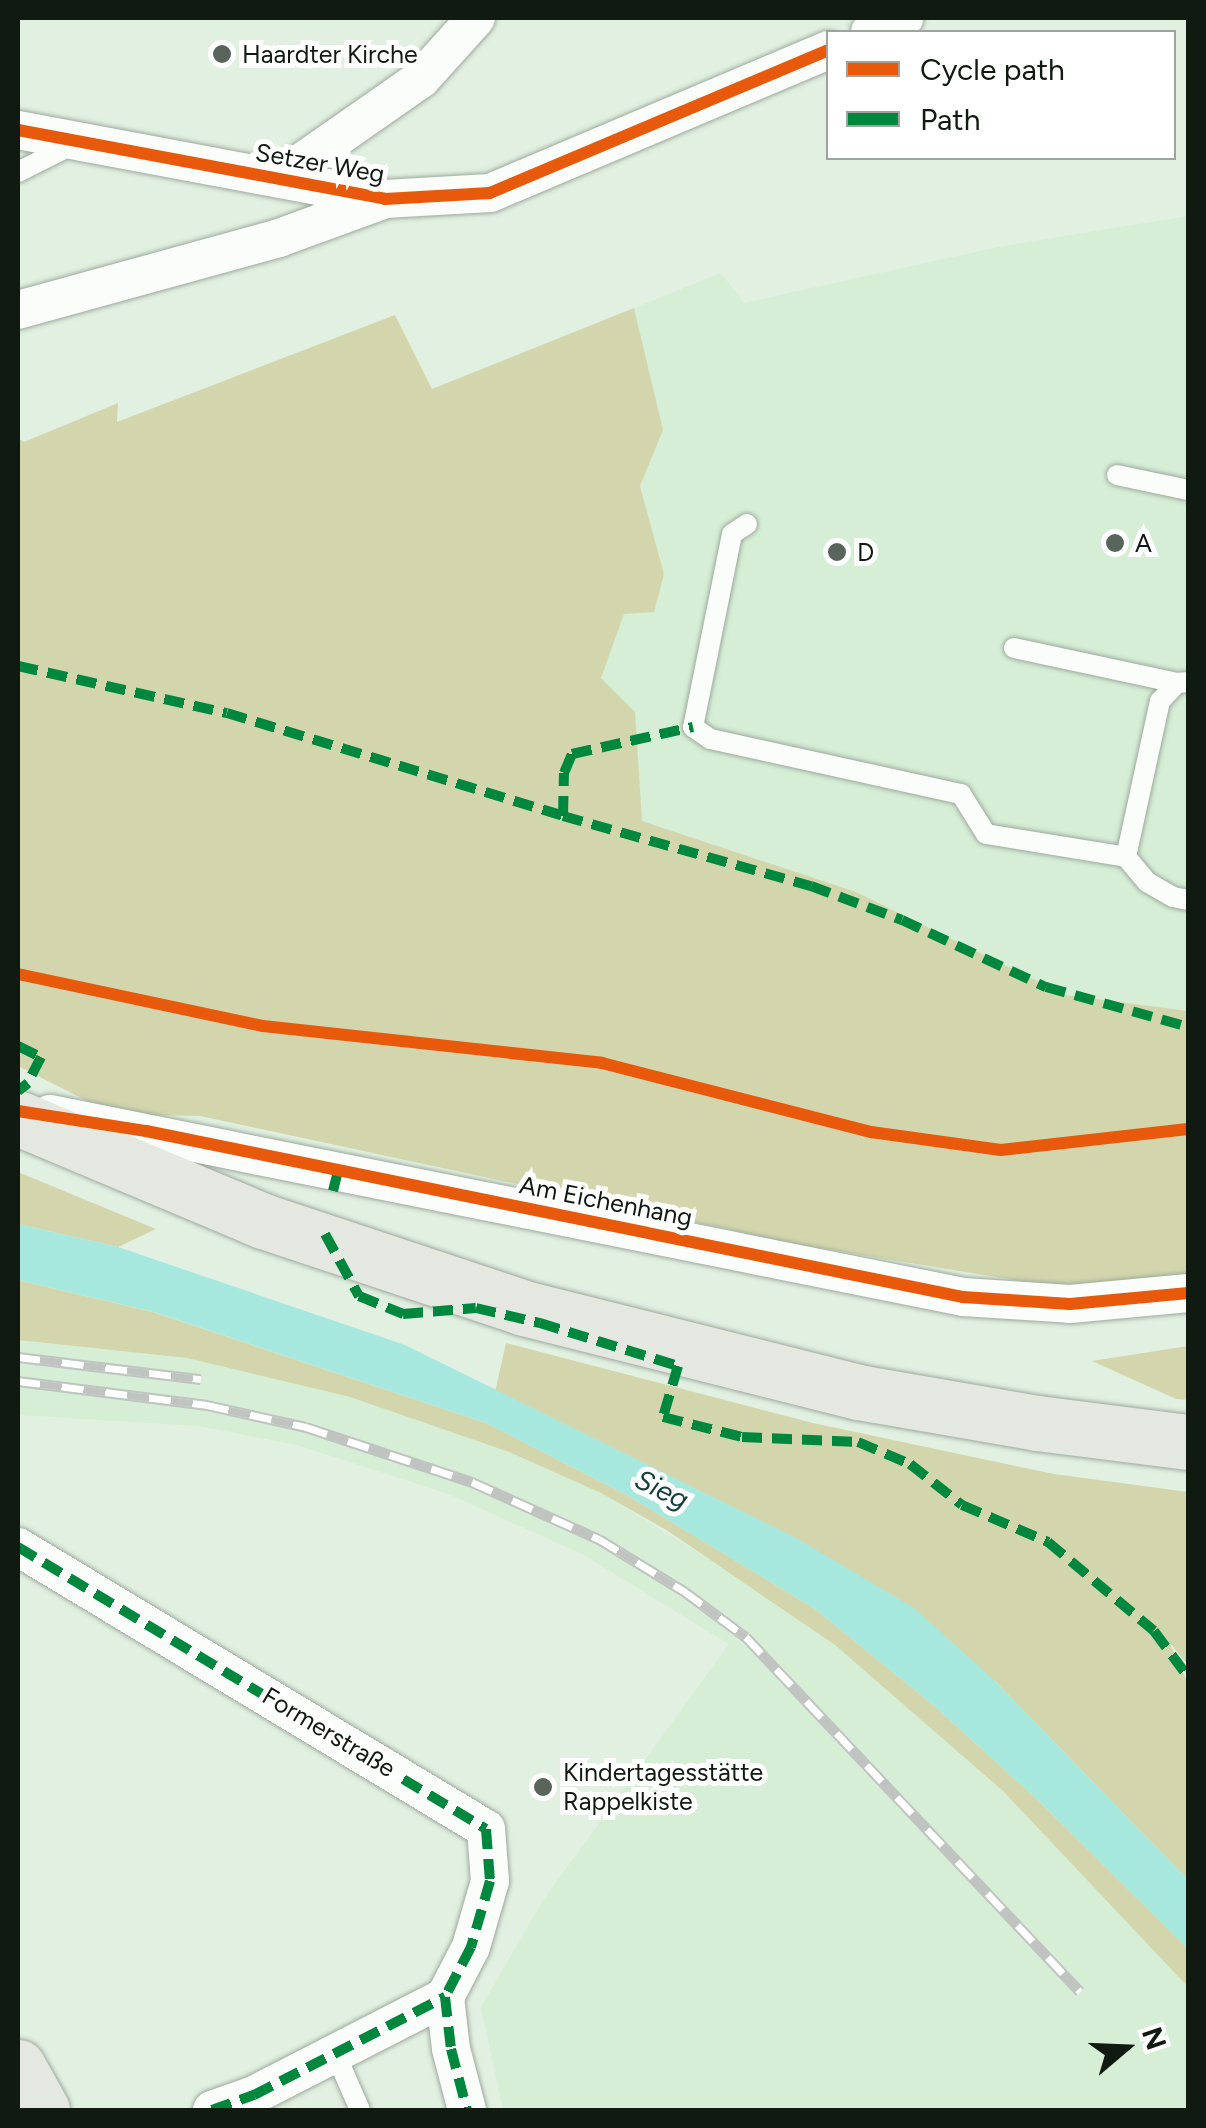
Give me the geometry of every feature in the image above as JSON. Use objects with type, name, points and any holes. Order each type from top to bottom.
[{"type":"main road","points":[[18,1115],[263,1221],[445,1286],[858,1392],[1037,1423],[1188,1442]]},
{"type":"street","points":[[278,178],[421,79],[476,18]]},
{"type":"street","points":[[875,30],[904,18]]},
{"type":"street","name":"Setzer Weg","points":[[18,130],[386,199],[490,193],[826,51]]},
{"type":"street","name":"Setzer Weg","points":[[18,310],[279,238],[386,199]]},
{"type":"street","name":"Am Eichenhang","points":[[18,1115],[146,1131],[963,1297],[1070,1304],[1188,1293]]},
{"type":"street","name":"Formerstraße","points":[[18,1547],[486,1828],[490,1880],[470,1947],[446,1997]]},
{"type":"street","points":[[212,2110],[254,2096],[446,1997],[451,2049],[466,2110]]},
{"type":"lane","points":[[18,172],[76,142]]},
{"type":"lane","points":[[1116,474],[1188,490]]},
{"type":"lane","points":[[747,524],[732,534],[692,727],[710,740],[961,794],[986,834],[1126,857],[1147,882],[1188,900]]},
{"type":"lane","points":[[1014,648],[1183,682]]},
{"type":"lane","points":[[1126,857],[1160,701],[1183,682]]},
{"type":"lane","points":[[336,2056],[360,2110]]},
{"type":"shaded area","points":[[1188,216],[1188,1011],[1066,995],[856,892],[641,821],[635,712],[601,678],[624,613],[664,574],[640,486],[663,430],[634,308],[721,273],[744,303],[998,247]]},
{"type":"shaded area","points":[[634,308],[663,430],[640,486],[664,574],[654,612],[624,614],[601,678],[635,712],[642,821],[856,892],[1066,995],[1188,1011],[1188,1278],[1063,1288],[801,1245],[200,1116],[113,1114],[18,1066],[18,438],[24,442],[118,403],[117,422],[395,315],[432,389]]},
{"type":"shaded area","points":[[18,1172],[156,1229],[118,1247],[18,1224]]},
{"type":"shaded area","points":[[18,1280],[153,1312],[486,1423],[627,1495],[815,1609],[931,1703],[1037,1799],[1188,1949],[1188,1987],[1003,1791],[835,1645],[668,1531],[601,1493],[509,1452],[350,1397],[187,1358],[18,1340]]},
{"type":"shaded area","points":[[18,1340],[187,1358],[350,1397],[509,1452],[601,1493],[747,1582],[835,1645],[1003,1790],[1188,1987],[1188,2110],[503,2110],[481,2007],[542,1902],[729,1644],[582,1554],[446,1493],[297,1445],[199,1426],[18,1415]]},
{"type":"shaded area","points":[[506,1343],[813,1423],[1054,1474],[1188,1492],[1188,1665],[1169,1642],[1188,1683],[1188,1880],[994,1680],[495,1392]]},
{"type":"shaded area","points":[[1188,1346],[1188,1400],[1176,1399],[1092,1361]]},
{"type":"water","name":"Sieg","points":[[18,1224],[118,1247],[405,1345],[798,1539],[914,1608],[994,1680],[1188,1880],[1188,1949],[1037,1799],[931,1703],[815,1609],[627,1495],[486,1423],[154,1312],[18,1280]]},
{"type":"railway","points":[[18,1357],[201,1379]]},
{"type":"railway","points":[[18,1381],[207,1405],[306,1427],[472,1482],[599,1539],[684,1591],[746,1637],[1080,1991]]},
{"type":"marked path","points":[[18,666],[227,713],[563,816],[811,886],[902,920],[1046,987],[1188,1027]]},
{"type":"marked path","points":[[563,816],[564,773],[572,754],[693,727]]},
{"type":"marked path","points":[[18,1046],[41,1057],[28,1083],[18,1091]]},
{"type":"marked path","points":[[333,1191],[338,1171]]},
{"type":"marked path","points":[[325,1234],[359,1296],[403,1314],[476,1308],[540,1323],[678,1366],[663,1417],[742,1437],[858,1442],[910,1464],[962,1505],[1048,1542],[1154,1631],[1188,1677]]},
{"type":"marked path","points":[[18,1547],[486,1829],[490,1881],[471,1947],[445,1997],[451,2049],[467,2110]]},
{"type":"marked path","points":[[212,2110],[254,2095],[445,1997]]},
{"type":"cycle path","points":[[18,130],[385,199],[490,193],[826,51]]},
{"type":"cycle path","points":[[18,974],[263,1026],[602,1063],[871,1132],[1001,1150],[1188,1129]]},
{"type":"cycle path","points":[[18,1111],[146,1131],[963,1297],[1070,1304],[1188,1293]]},
{"type":"place","name":"Haardter Kirche","points":[[222,54]]},
{"type":"place","name":"A","points":[[1115,543]]},
{"type":"place","name":"D","points":[[837,552]]},
{"type":"place","name":"Kindertagesstätte Rappelkiste","points":[[543,1787]]}]
